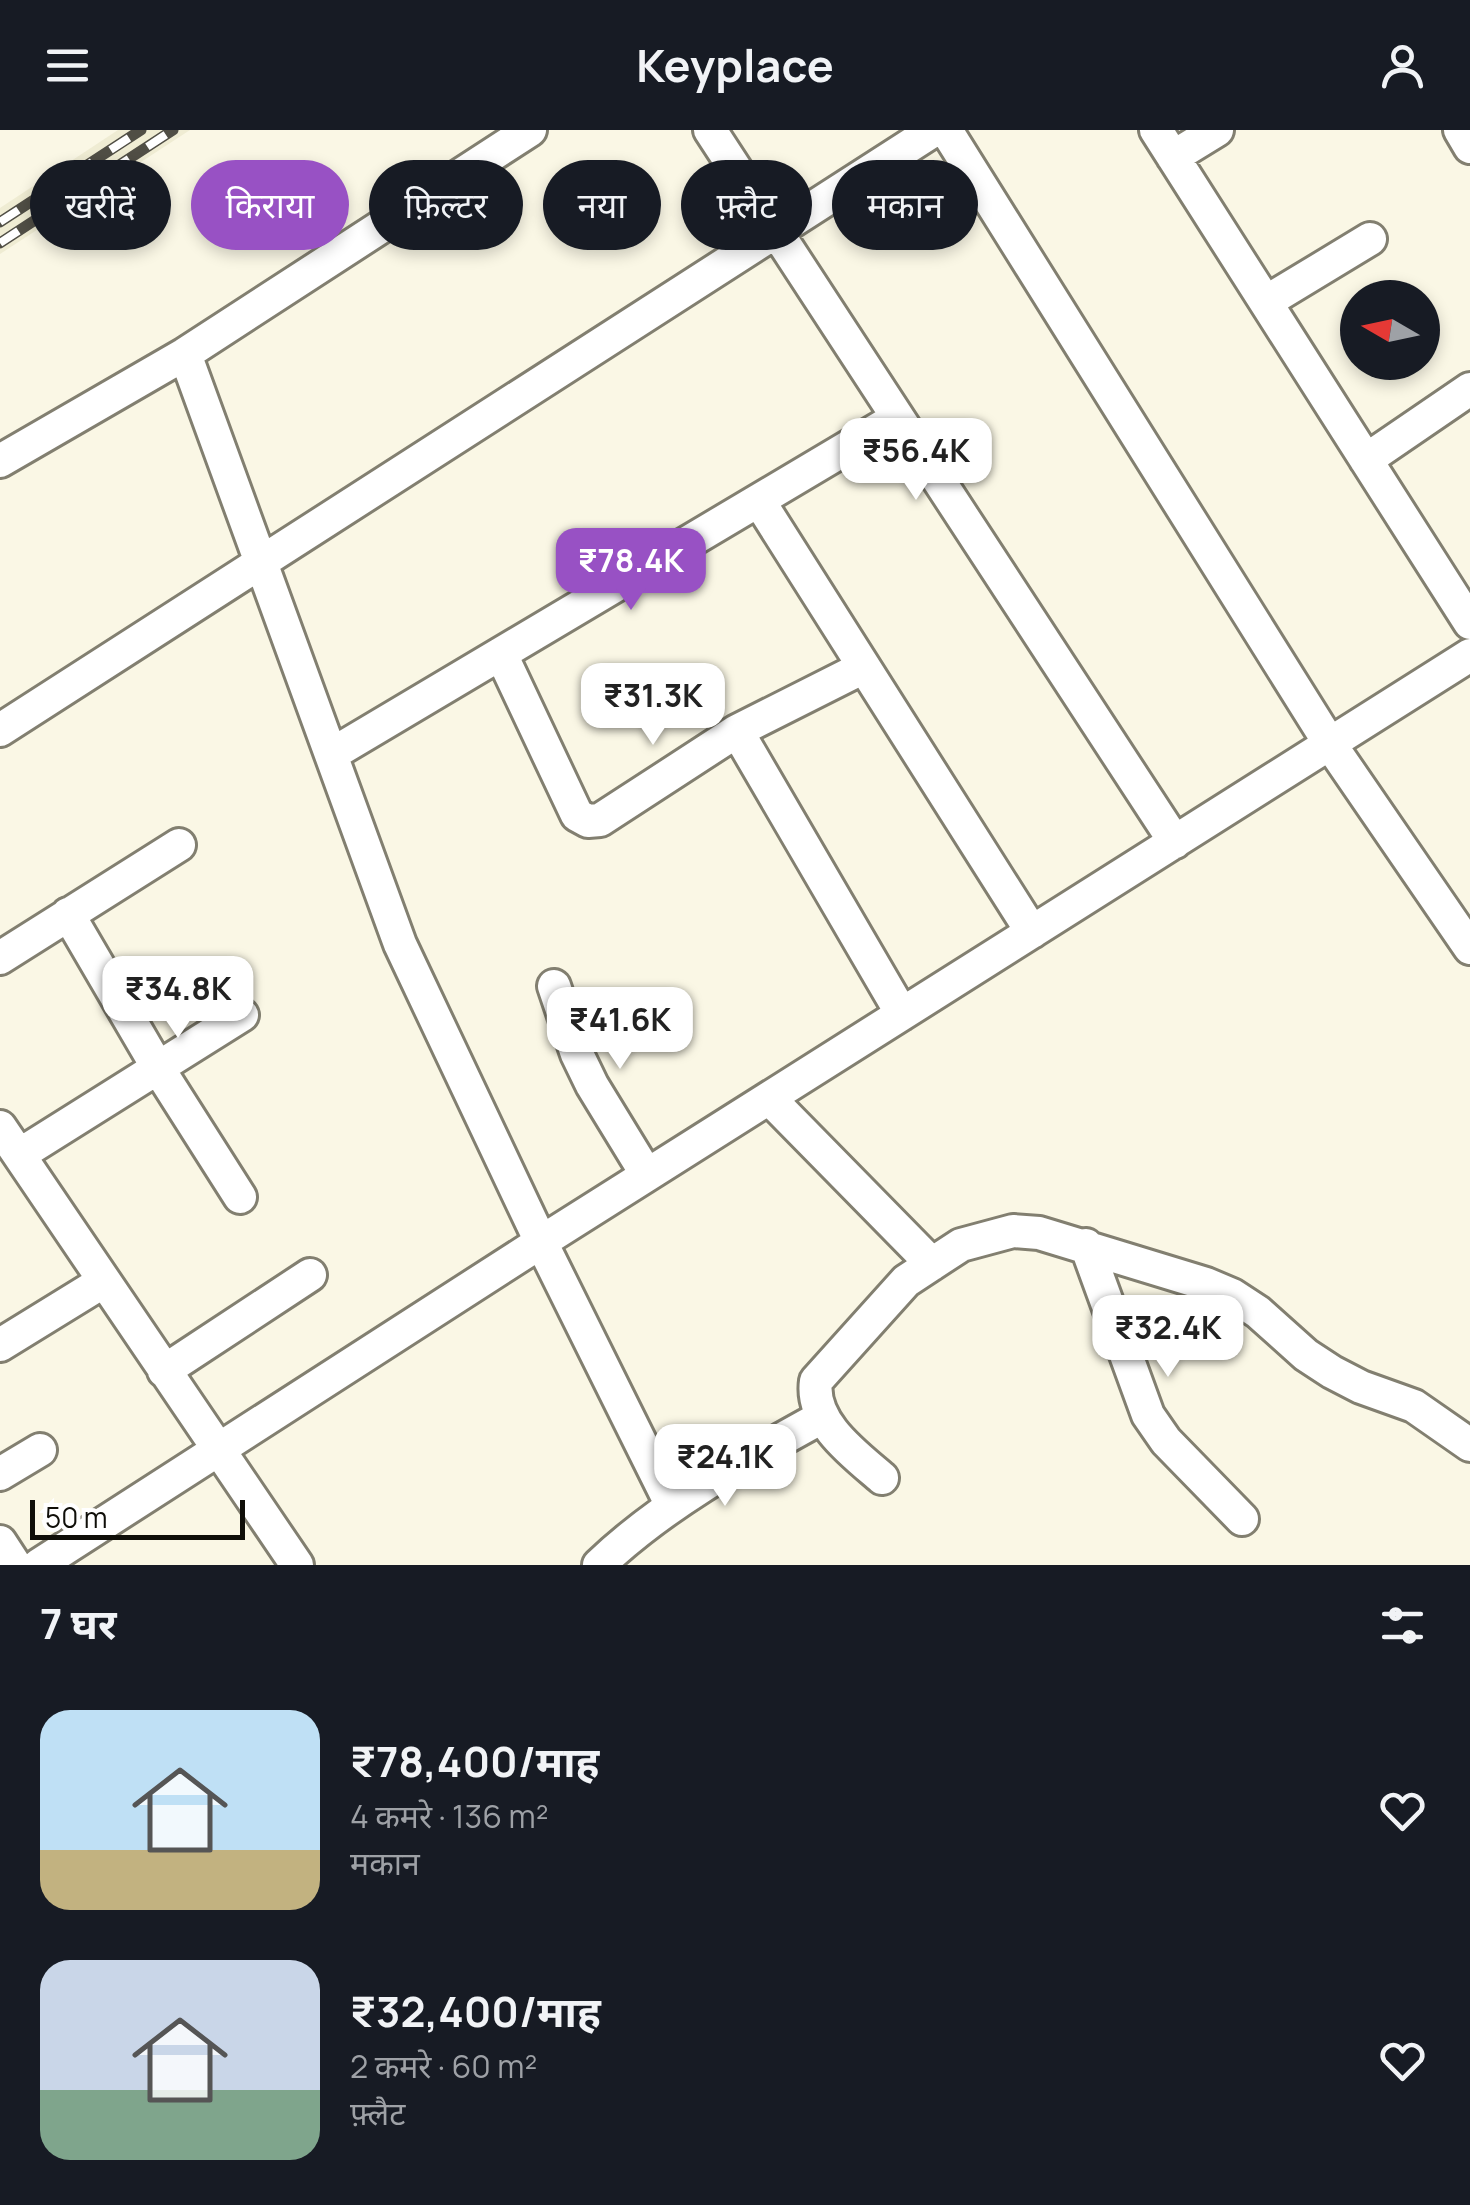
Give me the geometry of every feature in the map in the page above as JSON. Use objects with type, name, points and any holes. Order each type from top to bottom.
[{"type":"street","points":[[0,461],[185,354],[530,130]]},
{"type":"street","points":[[710,130],[729,160]]},
{"type":"street","points":[[812,209],[934,130]]},
{"type":"street","points":[[946,130],[1330,744],[1470,948]]},
{"type":"street","points":[[1217,130],[1165,144],[1470,623]]},
{"type":"street","points":[[1460,130],[1470,147]]},
{"type":"street","points":[[1266,302],[1370,239]]},
{"type":"street","points":[[0,730],[748,250]]},
{"type":"street","points":[[788,250],[1175,842]]},
{"type":"street","points":[[185,354],[400,944],[672,1506]]},
{"type":"street","points":[[1366,460],[1470,390]]},
{"type":"street","points":[[332,754],[898,418]]},
{"type":"street","points":[[759,500],[1032,932]]},
{"type":"street","points":[[501,654],[577,815],[588,822],[600,820],[737,730],[864,666]]},
{"type":"street","points":[[39,1565],[1470,655]]},
{"type":"street","points":[[737,730],[902,1014]]},
{"type":"street","points":[[0,958],[178,845]]},
{"type":"street","points":[[68,914],[158,1068],[240,1197]]},
{"type":"street","points":[[554,986],[592,1086],[648,1175]]},
{"type":"street","points":[[19,1155],[242,1015]]},
{"type":"street","points":[[769,1098],[932,1264]]},
{"type":"street","points":[[0,1127],[297,1565]]},
{"type":"street","points":[[882,1478],[853,1453],[822,1417],[816,1405],[816,1381],[906,1280],[961,1246],[1013,1231],[1086,1245],[1232,1295],[1332,1372],[1414,1406],[1466,1434]]},
{"type":"street","points":[[1086,1245],[1148,1415],[1166,1441],[1242,1519]]},
{"type":"street","points":[[164,1371],[310,1275]]},
{"type":"street","points":[[0,1345],[104,1282]]},
{"type":"street","points":[[599,1565],[672,1506],[747,1458],[822,1417]]},
{"type":"street","points":[[0,1474],[40,1450]]},
{"type":"street","points":[[0,1542],[15,1565]]},
{"type":"shaded area","points":[[118,130],[190,130],[144,160],[73,160]]},
{"type":"shaded area","points":[[30,188],[30,234],[0,254],[0,208]]},
{"type":"railway","points":[[0,222],[141,130]]},
{"type":"railway","points":[[0,243],[173,130]]}]
